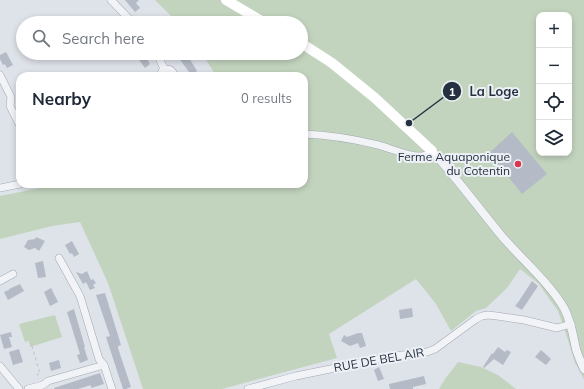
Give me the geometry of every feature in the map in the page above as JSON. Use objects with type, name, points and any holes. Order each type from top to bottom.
[{"type":"main road","points":[[226,0],[253,16]]},
{"type":"main road","points":[[308,48],[332,63],[370,93],[432,151]]},
{"type":"street","points":[[111,0],[126,16]]},
{"type":"street","points":[[159,60],[162,72]]},
{"type":"street","points":[[164,72],[169,69],[173,72]]},
{"type":"street","points":[[0,75],[11,97],[10,106],[16,118]]},
{"type":"street","points":[[308,134],[335,137],[379,145],[413,156],[427,155],[432,151],[447,167],[500,234],[565,309],[584,369]]},
{"type":"street","points":[[0,188],[16,185]]},
{"type":"street","points":[[59,258],[80,296],[99,359],[104,365],[112,389]]},
{"type":"street","points":[[0,281],[13,274]]},
{"type":"street","name":"RUE DE BEL AIR","points":[[248,389],[296,376],[394,356],[426,352],[435,349],[482,316],[488,315],[513,318],[557,328],[571,324]]},
{"type":"street","points":[[28,389],[43,385],[48,381],[104,365]]},
{"type":"street","points":[[0,366],[19,389]]},
{"type":"path","points":[[32,346],[40,374],[38,374]]},
{"type":"green space","points":[[155,0],[584,0],[584,379],[575,363],[558,311],[539,284],[520,269],[507,288],[486,308],[476,311],[451,331],[436,304],[416,279],[329,334],[337,358],[222,389],[143,389],[108,283],[80,222],[52,226],[0,239],[0,196],[40,188],[308,188],[308,72],[214,72],[206,60],[308,60],[308,16],[171,16]]},
{"type":"green space","points":[[55,315],[62,337],[30,347],[29,341],[25,342],[19,324]]},
{"type":"green space","points":[[458,362],[481,367],[498,375],[516,389],[439,389]]},
{"type":"building","points":[[125,0],[139,0],[136,3],[140,8],[135,12]]},
{"type":"building","points":[[6,52],[13,65],[7,68],[5,64],[3,65],[0,59],[0,55]]},
{"type":"building","points":[[139,60],[148,60],[150,64],[145,68]]},
{"type":"building","points":[[180,60],[190,60],[197,71],[189,72]]},
{"type":"building","name":"Ferme Aquaponique du Cotentin","points":[[512,132],[547,174],[522,194],[489,153]]},
{"type":"building","points":[[36,237],[45,241],[39,251],[35,248],[29,250],[24,247],[28,240],[35,239]]},
{"type":"building","points":[[72,241],[79,254],[74,257],[72,253],[70,254],[65,245]]},
{"type":"building","points":[[43,261],[46,277],[38,278],[35,263]]},
{"type":"building","points":[[87,271],[91,280],[93,279],[96,283],[93,285],[95,288],[90,290],[86,282],[83,284],[76,272],[82,274]]},
{"type":"building","points":[[532,281],[538,286],[522,310],[515,306]]},
{"type":"building","points":[[20,284],[24,291],[8,300],[4,292]]},
{"type":"building","points":[[51,288],[58,302],[50,306],[44,292]]},
{"type":"building","points":[[105,293],[121,345],[118,346],[118,348],[131,387],[126,389],[123,389],[106,337],[110,336],[96,295]]},
{"type":"building","points":[[412,308],[413,317],[400,319],[399,310]]},
{"type":"building","points":[[74,309],[88,360],[80,363],[77,355],[80,354],[67,312]]},
{"type":"building","points":[[11,332],[12,337],[9,337],[12,347],[4,349],[0,335]]},
{"type":"building","points":[[362,333],[366,346],[360,348],[358,343],[350,346],[341,341],[344,335],[347,337]]},
{"type":"building","points":[[498,347],[505,352],[507,350],[511,352],[503,365],[494,359],[484,368],[483,367],[492,353],[493,354]]},
{"type":"building","points":[[19,349],[23,362],[13,365],[9,352]]},
{"type":"building","points":[[541,350],[551,359],[546,365],[535,357]]},
{"type":"building","points":[[59,360],[61,368],[51,371],[49,363]]},
{"type":"building","points":[[379,367],[384,379],[378,381],[374,370]]},
{"type":"building","points":[[100,373],[104,384],[91,388],[91,385],[78,389],[54,389],[54,388]]},
{"type":"building","points":[[424,376],[426,384],[413,387],[413,389],[390,389],[389,384]]},
{"type":"place","name":"La Loge","points":[[409,123]]},
{"type":"place","name":"Ferme Aquaponique du Cotentin","points":[[518,164]]}]
